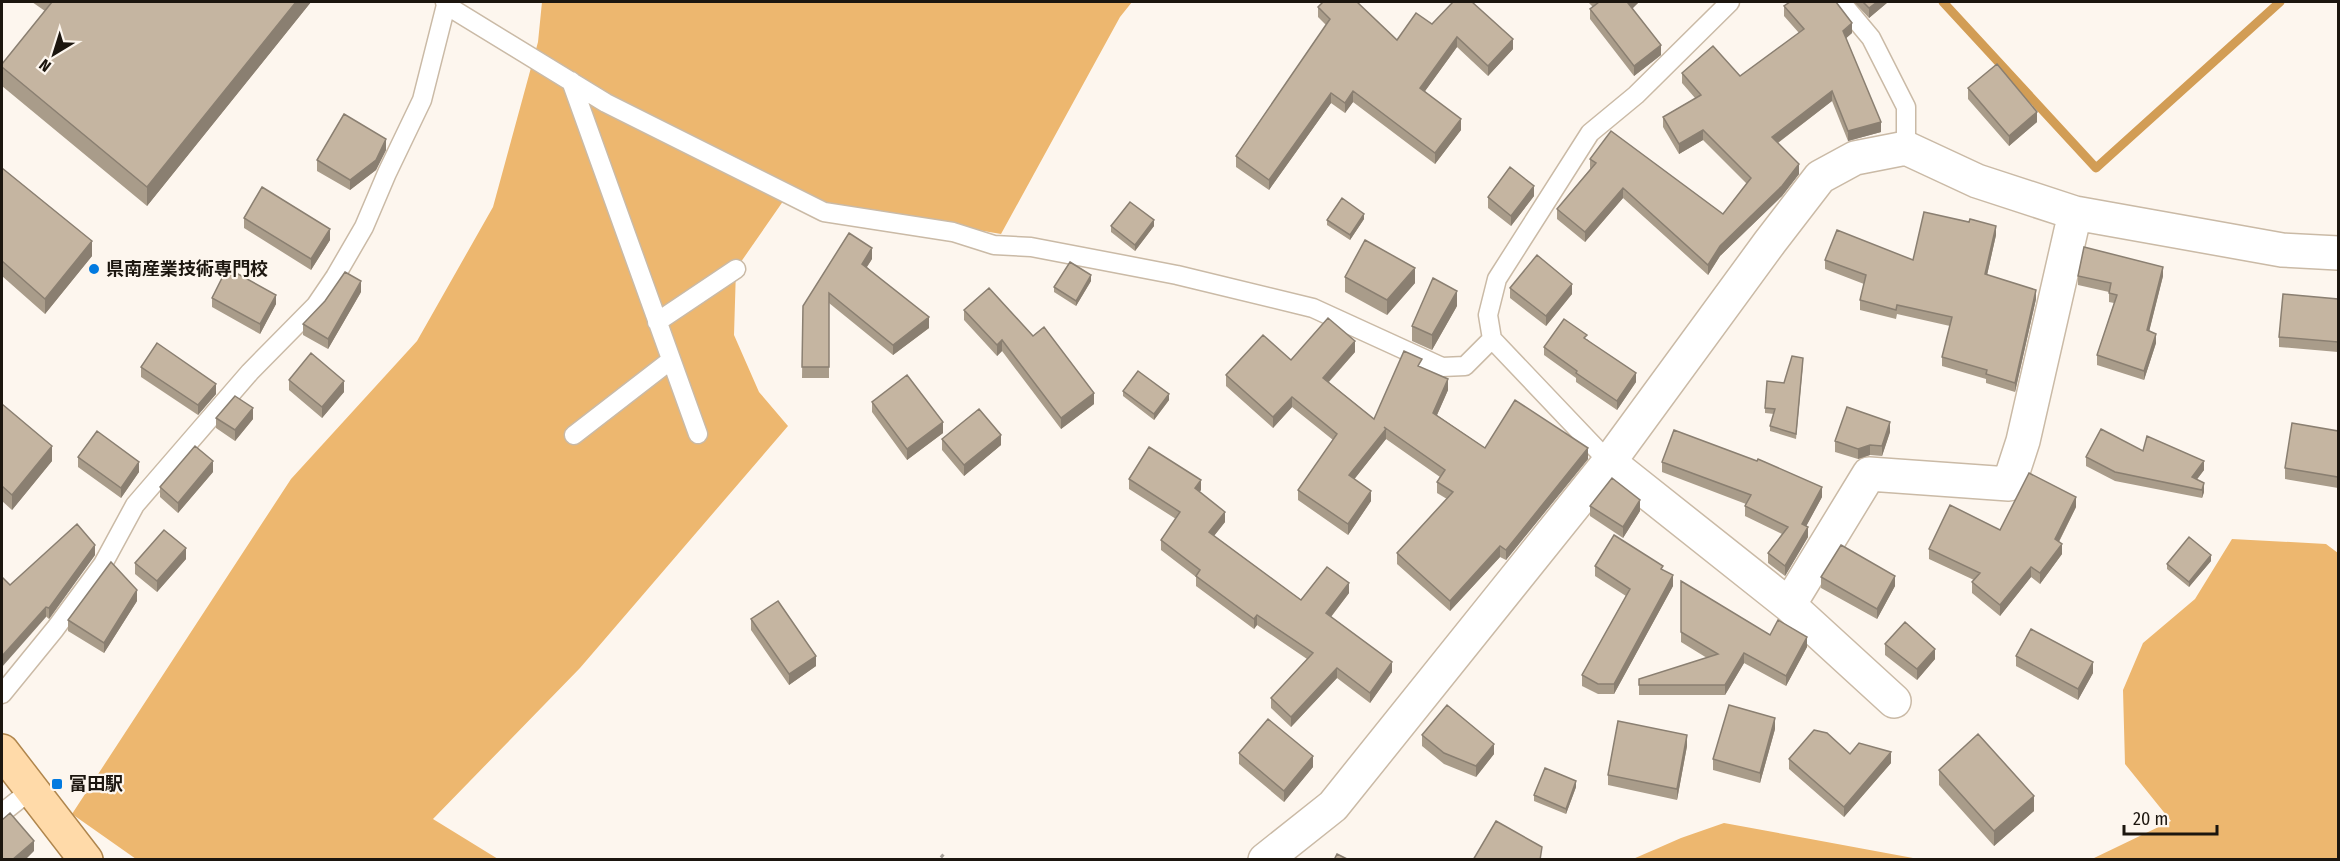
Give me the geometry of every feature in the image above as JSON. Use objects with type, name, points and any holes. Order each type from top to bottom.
[{"type":"main road","points":[[2,751],[86,860]]},
{"type":"street","points":[[1265,860],[1333,806],[1609,462],[1820,177],[1855,158],[1906,148],[1977,181],[2075,213],[2282,250],[2338,254]]},
{"type":"street","points":[[1789,606],[1869,474],[2009,484],[2023,441],[2075,213]]},
{"type":"street","points":[[1609,462],[1789,606],[1894,701]]},
{"type":"lane","points":[[1609,462],[1492,339],[1488,315],[1497,279],[1590,133],[1636,95],[1730,2]]},
{"type":"lane","points":[[1840,2],[1870,38],[1906,107],[1906,148]]},
{"type":"lane","points":[[2,694],[55,629],[103,564],[135,505],[250,372],[316,305],[336,277],[364,227],[422,100],[445,3],[606,103],[824,212],[953,232],[994,245],[1031,247],[1177,275],[1302,305],[1442,367],[1465,366],[1492,339]]},
{"type":"lane","points":[[571,81],[698,434]]},
{"type":"lane","points":[[657,322],[736,269]]},
{"type":"lane","points":[[574,435],[671,360]]},
{"type":"lane","points":[[2,813],[31,790]]},
{"type":"path","points":[[941,855],[947,860]]},
{"type":"shaded area","points":[[542,2],[1132,2],[1120,17],[1001,234],[786,197],[736,269],[734,335],[759,392],[788,426],[580,668],[433,819],[498,859],[136,859],[72,814],[291,479],[417,341],[493,207],[538,42]]},
{"type":"shaded area","points":[[2232,539],[2326,544],[2338,553],[2338,859],[2092,859],[2171,821],[2125,764],[2123,690],[2143,643],[2195,599]]},
{"type":"shaded area","points":[[1724,823],[1918,859],[1633,859],[1681,838]]},
{"type":"building","points":[[52,2],[296,2],[147,187],[2,67],[2,64]]},
{"type":"building","points":[[1323,2],[1357,2],[1397,40],[1416,13],[1432,24],[1453,2],[1472,2],[1513,39],[1488,66],[1457,37],[1420,88],[1461,119],[1435,153],[1353,91],[1345,103],[1331,93],[1269,180],[1236,156],[1330,19],[1318,7]]},
{"type":"building","points":[[1599,2],[1629,2],[1661,45],[1634,66],[1590,9]]},
{"type":"building","points":[[1790,2],[1836,2],[1852,23],[1843,31],[1881,122],[1848,131],[1832,91],[1772,137],[1799,164],[1782,186],[1720,246],[1708,265],[1623,188],[1585,232],[1557,209],[1596,163],[1590,159],[1611,131],[1723,214],[1751,178],[1703,130],[1679,144],[1663,117],[1701,95],[1682,73],[1713,46],[1740,76],[1804,29],[1784,6]]},
{"type":"building","points":[[1863,2],[1877,2],[1869,8]]},
{"type":"building","points":[[1997,64],[2037,112],[2009,136],[1968,88]]},
{"type":"building","points":[[344,114],[386,139],[376,160],[350,180],[317,160]]},
{"type":"building","points":[[1510,167],[1534,186],[1511,216],[1488,197]]},
{"type":"building","points":[[2,168],[92,241],[45,299],[2,261]]},
{"type":"building","points":[[262,187],[330,229],[311,259],[244,218]]},
{"type":"building","points":[[1342,198],[1364,214],[1350,235],[1327,220]]},
{"type":"building","points":[[1130,202],[1154,220],[1135,245],[1111,226]]},
{"type":"building","points":[[1924,212],[1969,222],[1970,219],[1996,226],[1985,274],[2036,290],[2015,383],[1986,374],[1987,370],[1942,357],[1952,317],[1897,305],[1896,310],[1860,300],[1866,275],[1825,260],[1837,230],[1913,260]]},
{"type":"building","points":[[849,233],[872,248],[862,264],[929,317],[893,345],[829,293],[829,367],[802,367],[803,306]]},
{"type":"building","points":[[1365,240],[1415,268],[1387,300],[1345,277]]},
{"type":"building","points":[[2084,247],[2163,267],[2147,330],[2156,334],[2144,371],[2097,355],[2117,295],[2109,293],[2111,283],[2078,276]]},
{"type":"building","points":[[1537,255],[1572,284],[1546,316],[1510,288]]},
{"type":"building","points":[[1070,262],[1091,275],[1076,301],[1054,287]]},
{"type":"building","points":[[227,268],[276,295],[260,324],[212,298]]},
{"type":"building","points":[[345,272],[361,281],[328,339],[303,324],[325,301]]},
{"type":"building","points":[[1433,278],[1457,291],[1432,335],[1412,326]]},
{"type":"building","points":[[989,288],[1033,336],[1044,327],[1094,393],[1061,418],[1002,340],[997,345],[964,310]]},
{"type":"building","points":[[2283,294],[2338,299],[2338,342],[2279,337]]},
{"type":"building","points":[[1328,318],[1355,341],[1323,378],[1374,419],[1404,351],[1422,359],[1418,366],[1448,379],[1433,413],[1485,448],[1515,400],[1588,448],[1506,550],[1500,546],[1450,601],[1397,553],[1453,492],[1437,482],[1445,470],[1384,427],[1386,429],[1349,475],[1371,491],[1348,524],[1298,490],[1337,434],[1292,397],[1273,417],[1226,375],[1263,335],[1291,360]]},
{"type":"building","points":[[1564,319],[1587,335],[1584,338],[1636,373],[1617,401],[1576,373],[1577,371],[1544,347]]},
{"type":"building","points":[[157,343],[216,384],[198,405],[141,367]]},
{"type":"building","points":[[311,353],[344,381],[322,407],[289,380]]},
{"type":"building","points":[[1792,356],[1803,358],[1796,434],[1770,426],[1775,409],[1765,408],[1767,381],[1784,383]]},
{"type":"building","points":[[1138,371],[1169,394],[1154,414],[1123,391]]},
{"type":"building","points":[[907,375],[943,422],[907,449],[872,402]]},
{"type":"building","points":[[235,396],[253,408],[235,430],[216,418]]},
{"type":"building","points":[[2,404],[52,446],[12,495],[2,486]]},
{"type":"building","points":[[1847,407],[1890,422],[1882,446],[1870,445],[1858,449],[1835,441]]},
{"type":"building","points":[[979,409],[1001,435],[964,465],[942,439]]},
{"type":"building","points":[[2292,423],[2338,431],[2338,477],[2285,468]]},
{"type":"building","points":[[2101,429],[2143,451],[2147,436],[2204,461],[2192,477],[2204,483],[2202,490],[2115,472],[2086,457]]},
{"type":"building","points":[[1674,430],[1757,461],[1758,459],[1822,487],[1802,524],[1808,527],[1785,566],[1768,553],[1788,527],[1745,506],[1751,495],[1662,462]]},
{"type":"building","points":[[97,431],[139,462],[121,488],[78,457]]},
{"type":"building","points":[[195,446],[213,461],[178,503],[160,487]]},
{"type":"building","points":[[1149,447],[1201,480],[1195,488],[1225,512],[1209,532],[1301,600],[1327,567],[1349,583],[1326,613],[1392,662],[1370,693],[1337,668],[1291,717],[1271,698],[1313,653],[1257,615],[1254,619],[1196,576],[1200,570],[1161,540],[1180,512],[1129,479]]},
{"type":"building","points":[[2029,473],[2076,497],[2055,539],[2062,544],[2040,573],[2031,567],[2000,605],[1972,582],[1980,573],[1929,549],[1950,505],[2000,530]]},
{"type":"building","points":[[1612,478],[1640,500],[1623,527],[1590,506]]},
{"type":"building","points":[[77,524],[95,545],[49,608],[46,607],[2,656],[2,577],[10,585]]},
{"type":"building","points":[[164,530],[186,548],[157,581],[135,563]]},
{"type":"building","points":[[1614,535],[1663,566],[1661,569],[1673,575],[1614,684],[1598,684],[1582,675],[1630,589],[1595,566]]},
{"type":"building","points":[[2189,537],[2211,555],[2189,582],[2167,564]]},
{"type":"building","points":[[1841,545],[1895,576],[1877,609],[1821,577]]},
{"type":"building","points":[[111,562],[137,590],[104,643],[68,620]]},
{"type":"building","points":[[1681,581],[1770,635],[1778,620],[1807,637],[1786,676],[1744,653],[1725,685],[1639,685],[1639,679],[1718,654],[1681,632]]},
{"type":"building","points":[[778,601],[816,656],[789,674],[751,619]]},
{"type":"building","points":[[1905,622],[1935,649],[1917,669],[1885,644]]},
{"type":"building","points":[[2031,629],[2093,662],[2078,689],[2016,656]]},
{"type":"building","points":[[1447,705],[1494,744],[1476,766],[1444,753],[1422,735]]},
{"type":"building","points":[[1729,705],[1775,718],[1760,773],[1713,759]]},
{"type":"building","points":[[1268,719],[1313,756],[1284,791],[1239,753]]},
{"type":"building","points":[[1618,721],[1687,735],[1677,789],[1608,775]]},
{"type":"building","points":[[1814,730],[1827,733],[1850,754],[1859,743],[1891,752],[1844,807],[1789,759]]},
{"type":"building","points":[[1978,734],[2034,796],[1994,831],[1939,770]]},
{"type":"building","points":[[1545,768],[1576,781],[1566,809],[1534,795]]},
{"type":"building","points":[[10,813],[34,841],[12,860],[2,860],[2,820]]},
{"type":"building","points":[[1496,821],[1542,847],[1540,860],[1473,860]]},
{"type":"building","points":[[1337,854],[1349,860],[1334,860]]},
{"type":"waterway","points":[[1943,2],[2096,168],[2280,2]]},
{"type":"place","name":"県南産業技術専門校","points":[[94,269]]},
{"type":"place","name":"富田駅","points":[[57,784]]}]
